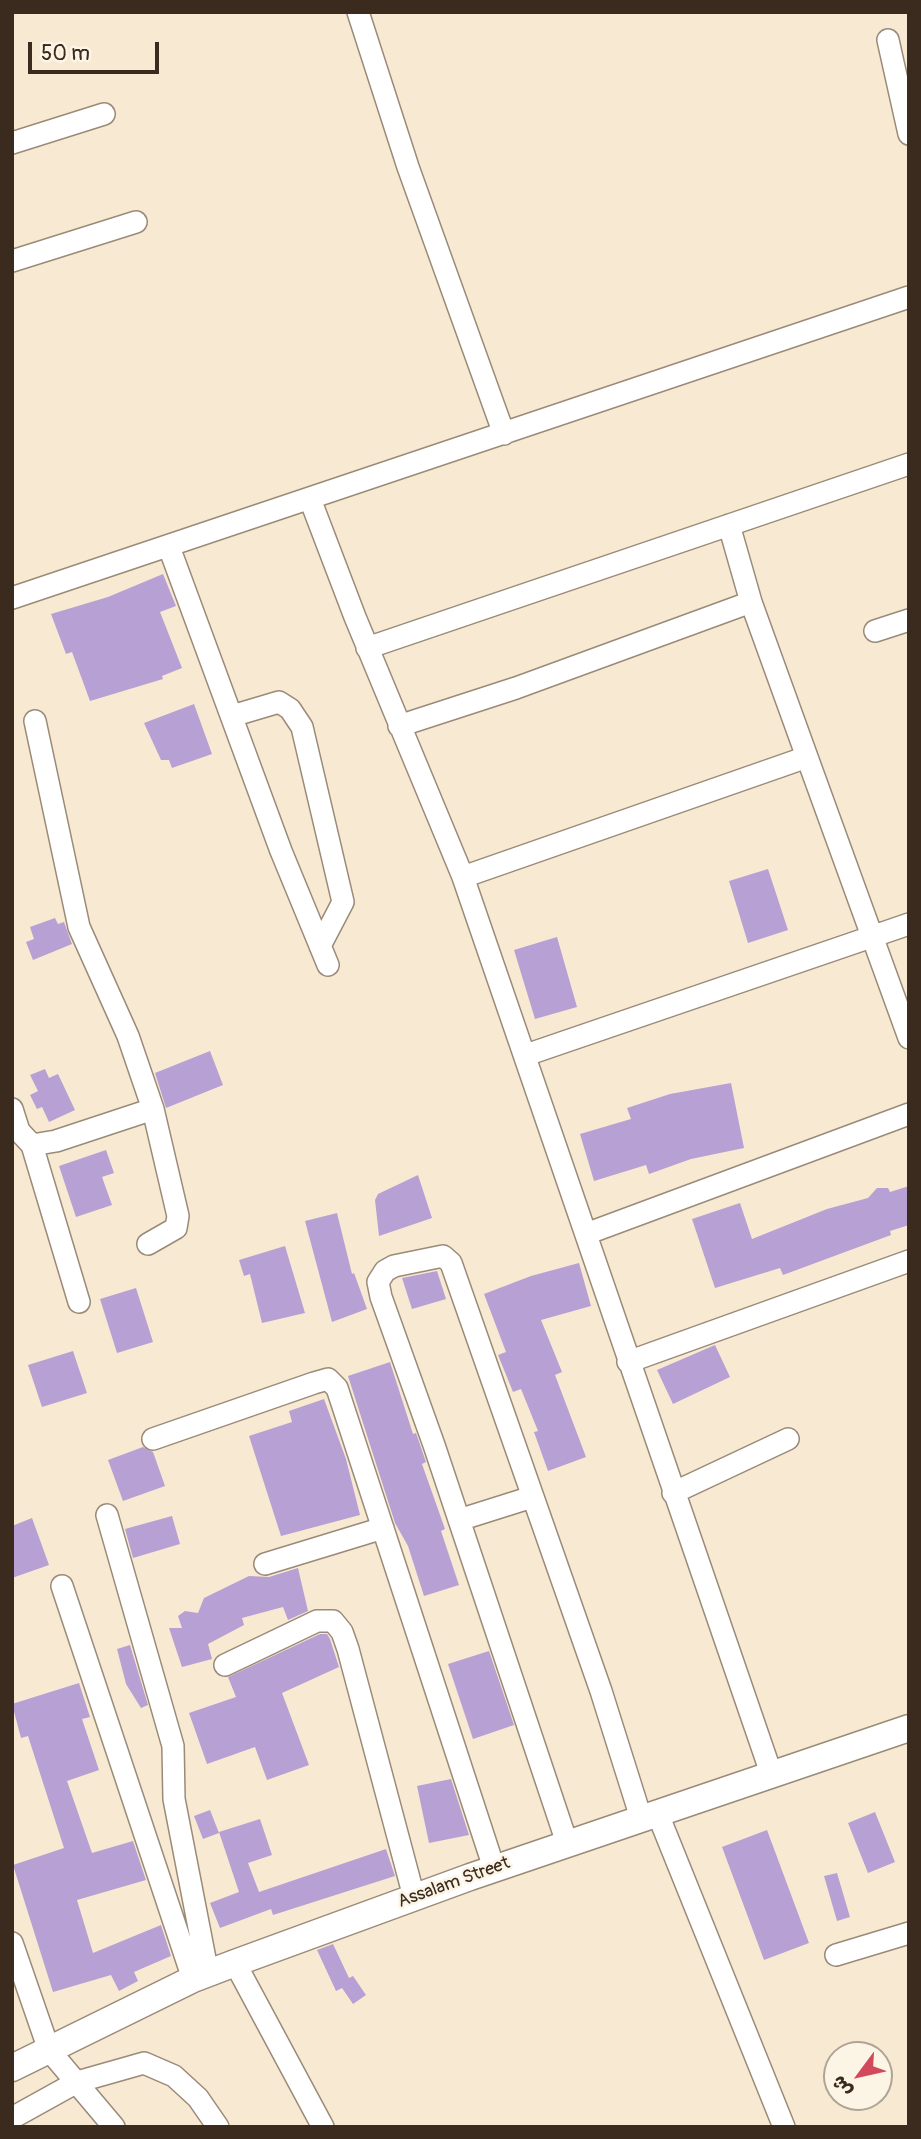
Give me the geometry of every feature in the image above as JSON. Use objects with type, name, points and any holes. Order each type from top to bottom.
[{"type":"main road","name":"Assalam Street","points":[[12,2068],[201,1976],[235,1963],[494,1868],[909,1728]]},
{"type":"street","points":[[358,12],[408,167],[504,434]]},
{"type":"street","points":[[888,40],[909,134]]},
{"type":"street","points":[[12,143],[104,114]]},
{"type":"street","points":[[12,261],[136,222]]},
{"type":"street","points":[[12,598],[909,297]]},
{"type":"street","points":[[367,648],[909,464]]},
{"type":"street","points":[[310,499],[367,648],[463,877],[771,1773]]},
{"type":"street","points":[[729,525],[751,602],[909,1038]]},
{"type":"street","points":[[169,547],[232,716],[324,956],[343,902],[302,727],[290,709],[279,702],[232,716]]},
{"type":"street","points":[[400,726],[516,688],[751,602]]},
{"type":"street","points":[[875,631],[909,621]]},
{"type":"street","points":[[35,721],[79,927],[128,1036],[153,1109],[178,1216],[176,1228],[148,1244]]},
{"type":"street","points":[[463,877],[807,757]]},
{"type":"street","points":[[526,1055],[909,924]]},
{"type":"street","points":[[12,1109],[19,1131],[32,1145],[79,1302]]},
{"type":"street","points":[[32,1145],[56,1141],[153,1109]]},
{"type":"street","points":[[586,1234],[909,1114]]},
{"type":"street","points":[[567,1843],[381,1297],[378,1282],[385,1271],[394,1266],[443,1256],[450,1263],[532,1497],[649,1815],[784,2127]]},
{"type":"street","points":[[628,1362],[909,1261]]},
{"type":"street","points":[[153,1439],[328,1380],[337,1388],[494,1868]]},
{"type":"street","points":[[673,1493],[788,1440]]},
{"type":"street","points":[[459,1520],[532,1497]]},
{"type":"street","points":[[107,1515],[173,1746],[174,1799],[201,1976]]},
{"type":"street","points":[[265,1564],[383,1528]]},
{"type":"street","points":[[62,1586],[201,1976]]},
{"type":"street","points":[[225,1665],[317,1621],[333,1621],[348,1649],[414,1897]]},
{"type":"street","points":[[836,1955],[909,1933]]},
{"type":"street","points":[[12,1942],[49,2050],[114,2127]]},
{"type":"street","points":[[235,1963],[323,2127]]},
{"type":"street","points":[[12,2118],[76,2082],[144,2063],[174,2076],[198,2098],[218,2127]]},
{"type":"building","points":[[163,574],[176,606],[160,612],[182,668],[162,676],[163,679],[90,701],[72,652],[66,654],[51,614],[108,597]]},
{"type":"building","points":[[194,704],[212,754],[172,768],[169,760],[161,760],[144,723]]},
{"type":"building","points":[[768,869],[788,930],[748,943],[729,881]]},
{"type":"building","points":[[55,918],[58,924],[64,922],[72,944],[33,960],[26,942],[34,939],[30,927]]},
{"type":"building","points":[[557,937],[577,1007],[535,1019],[514,950]]},
{"type":"building","points":[[210,1051],[223,1085],[166,1108],[155,1073]]},
{"type":"building","points":[[45,1069],[49,1078],[58,1074],[75,1110],[49,1122],[42,1107],[37,1109],[30,1095],[38,1091],[30,1075]]},
{"type":"building","points":[[731,1083],[744,1148],[691,1159],[649,1174],[646,1165],[594,1181],[580,1134],[631,1119],[627,1108],[670,1094]]},
{"type":"building","points":[[106,1150],[114,1173],[102,1177],[112,1205],[76,1217],[59,1166]]},
{"type":"building","points":[[418,1175],[432,1218],[379,1236],[375,1200],[378,1194]]},
{"type":"building","points":[[909,1186],[909,1225],[890,1231],[891,1235],[783,1275],[780,1268],[715,1288],[692,1219],[740,1203],[752,1239],[827,1209],[868,1198],[877,1188],[888,1188],[890,1192]]},
{"type":"building","points":[[337,1213],[352,1274],[354,1273],[367,1309],[332,1322],[305,1221]]},
{"type":"building","points":[[285,1246],[305,1313],[262,1323],[250,1274],[244,1276],[239,1260]]},
{"type":"building","points":[[579,1263],[591,1306],[541,1320],[562,1372],[555,1375],[586,1457],[548,1471],[534,1432],[538,1431],[521,1389],[513,1392],[498,1355],[506,1352],[484,1294],[531,1276]]},
{"type":"building","points":[[437,1271],[446,1299],[412,1309],[402,1278]]},
{"type":"building","points":[[136,1288],[153,1342],[117,1353],[100,1299]]},
{"type":"building","points":[[715,1345],[730,1377],[673,1404],[657,1370]]},
{"type":"building","points":[[73,1351],[87,1393],[42,1407],[28,1365]]},
{"type":"building","points":[[390,1362],[413,1434],[416,1433],[426,1462],[422,1464],[445,1529],[441,1531],[459,1585],[424,1596],[408,1546],[395,1523],[348,1376]]},
{"type":"building","points":[[324,1399],[346,1459],[360,1515],[281,1536],[249,1436],[292,1422],[289,1411]]},
{"type":"building","points":[[143,1447],[153,1452],[165,1486],[123,1501],[108,1460]]},
{"type":"building","points":[[172,1516],[180,1544],[133,1558],[125,1529]]},
{"type":"building","points":[[32,1518],[49,1565],[12,1578],[12,1526]]},
{"type":"building","points":[[298,1568],[308,1611],[288,1620],[283,1607],[242,1618],[244,1625],[208,1644],[212,1659],[182,1667],[169,1628],[182,1628],[178,1616],[185,1611],[198,1613],[204,1598],[249,1576],[269,1577]]},
{"type":"building","points":[[320,1634],[327,1634],[330,1639],[339,1667],[282,1693],[309,1765],[267,1780],[255,1747],[207,1764],[189,1713],[236,1697],[228,1677]]},
{"type":"building","points":[[130,1645],[148,1705],[141,1708],[126,1684],[117,1649]]},
{"type":"building","points":[[489,1651],[514,1725],[473,1739],[448,1664]]},
{"type":"building","points":[[79,1683],[90,1717],[82,1719],[99,1770],[67,1781],[92,1853],[133,1841],[146,1880],[77,1900],[93,1953],[161,1925],[171,1956],[134,1972],[138,1981],[119,1991],[111,1975],[53,1992],[13,1865],[64,1848],[28,1736],[21,1738],[12,1704]]},
{"type":"building","points":[[451,1779],[469,1835],[429,1843],[417,1786]]},
{"type":"building","points":[[210,1810],[219,1833],[203,1839],[194,1816]]},
{"type":"building","points":[[875,1812],[895,1862],[868,1873],[848,1823]]},
{"type":"building","points":[[260,1819],[272,1855],[248,1863],[259,1892],[386,1849],[395,1876],[273,1915],[271,1909],[220,1928],[210,1903],[239,1892],[219,1832]]},
{"type":"building","points":[[767,1830],[809,1943],[764,1960],[722,1847]]},
{"type":"building","points":[[837,1873],[850,1917],[837,1921],[824,1876]]},
{"type":"building","points":[[333,1944],[349,1978],[353,1976],[366,1995],[353,2004],[342,1988],[336,1991],[317,1950]]}]
